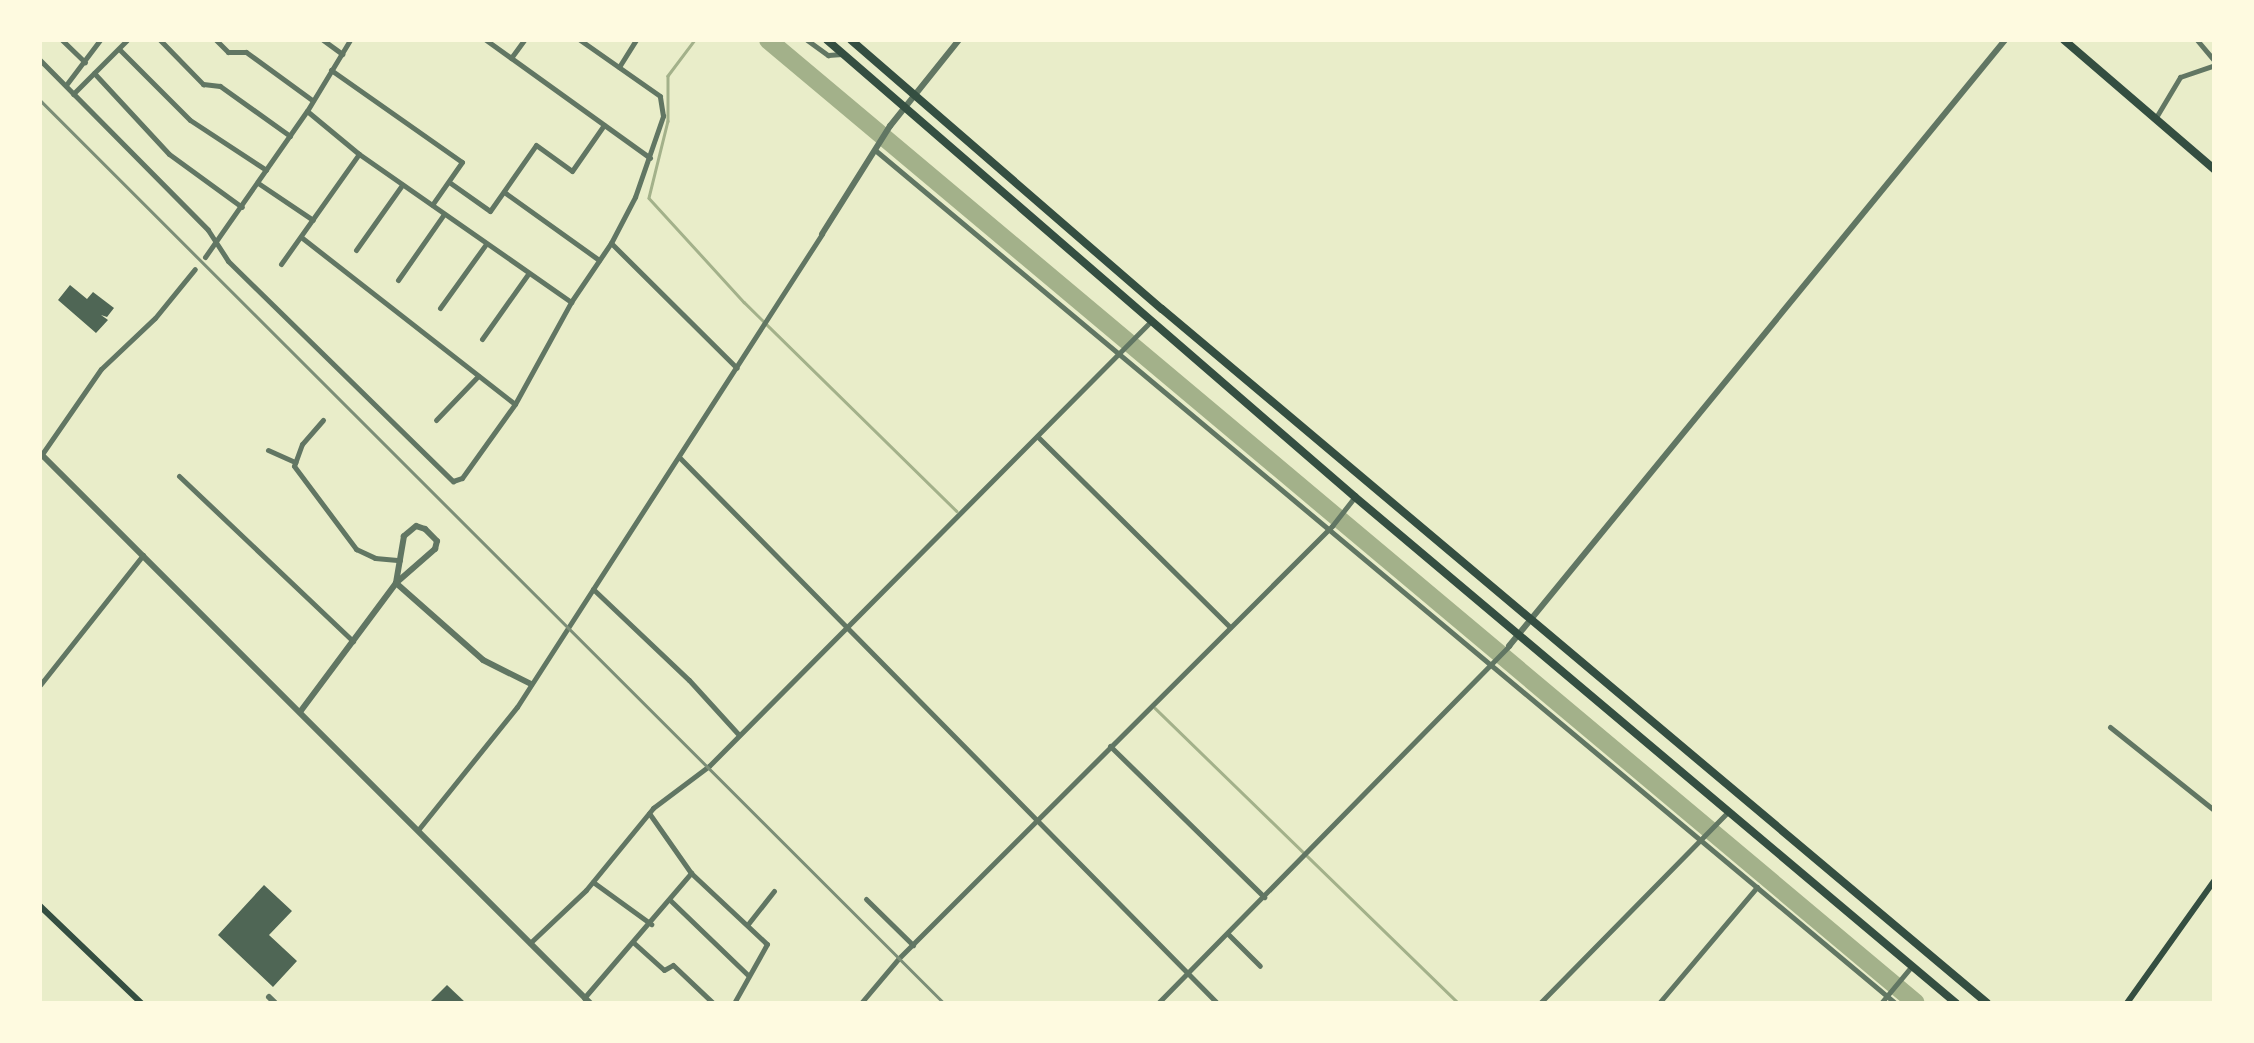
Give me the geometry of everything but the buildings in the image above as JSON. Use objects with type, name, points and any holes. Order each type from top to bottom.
[{"type":"main road","points":[[826,40],[1355,496],[1956,1003]]},
{"type":"main road","points":[[851,40],[1987,1003]]},
{"type":"main road","points":[[2064,40],[2214,169]]},
{"type":"main road","points":[[2128,1003],[2214,881]]},
{"type":"main road","points":[[40,906],[142,1003]]},
{"type":"street","points":[[62,40],[85,62]]},
{"type":"street","points":[[66,86],[100,40]]},
{"type":"street","points":[[72,94],[127,40]]},
{"type":"street","points":[[160,40],[203,84],[220,86],[290,136]]},
{"type":"street","points":[[216,40],[228,52],[246,52],[313,101]]},
{"type":"street","points":[[323,40],[342,54]]},
{"type":"street","points":[[205,257],[307,112],[350,40]]},
{"type":"street","points":[[486,40],[650,158]]},
{"type":"street","points":[[511,58],[524,40]]},
{"type":"street","points":[[40,60],[216,242],[222,254],[448,479],[462,478],[515,404],[570,302],[612,243],[650,158],[663,116],[660,96],[580,40]]},
{"type":"street","points":[[618,68],[636,40]]},
{"type":"street","points":[[807,40],[828,54],[842,54]]},
{"type":"street","points":[[418,830],[525,695],[890,126],[959,40]]},
{"type":"street","points":[[1158,1003],[1493,665],[2005,40]]},
{"type":"street","points":[[2155,119],[2180,77],[2214,62],[2197,40]]},
{"type":"street","points":[[119,49],[190,120],[267,170]]},
{"type":"street","points":[[332,70],[462,162],[432,206]]},
{"type":"street","points":[[94,73],[170,154],[242,206]]},
{"type":"street","points":[[307,112],[359,154],[570,302]]},
{"type":"street","points":[[449,182],[490,211],[536,145],[572,171],[604,125]]},
{"type":"street","points":[[875,149],[1895,1003]]},
{"type":"street","points":[[280,264],[359,154]]},
{"type":"street","points":[[258,183],[313,220]]},
{"type":"street","points":[[356,250],[402,185]]},
{"type":"street","points":[[504,192],[599,260]]},
{"type":"street","points":[[398,280],[444,214]]},
{"type":"street","points":[[301,237],[515,404]]},
{"type":"street","points":[[612,243],[736,368]]},
{"type":"street","points":[[440,308],[486,244]]},
{"type":"street","points":[[195,269],[156,318],[102,368],[41,455],[587,1000],[692,874]]},
{"type":"street","points":[[482,339],[528,274]]},
{"type":"street","points":[[530,943],[593,882],[649,812],[706,768],[739,736],[1123,354],[1151,321]]},
{"type":"street","points":[[436,420],[478,376]]},
{"type":"street","points":[[323,420],[302,444],[295,462],[302,479],[356,548],[375,558],[402,560]]},
{"type":"street","points":[[1038,437],[1230,627]]},
{"type":"street","points":[[268,450],[295,462]]},
{"type":"street","points":[[679,457],[1218,1003]]},
{"type":"street","points":[[179,476],[353,641]]},
{"type":"street","points":[[861,1003],[912,945],[1330,527],[1355,496]]},
{"type":"street","points":[[300,712],[396,583],[433,552],[436,541],[426,529],[410,529],[404,536],[396,583]]},
{"type":"street","points":[[40,685],[143,555]]},
{"type":"street","points":[[396,583],[484,660],[531,684]]},
{"type":"street","points":[[593,590],[689,680],[739,736]]},
{"type":"street","points":[[2110,727],[2214,810]]},
{"type":"street","points":[[1110,746],[1264,897]]},
{"type":"street","points":[[1540,1003],[1729,811]]},
{"type":"street","points":[[649,812],[692,874],[767,944],[734,1003]]},
{"type":"street","points":[[593,882],[652,924]]},
{"type":"street","points":[[1659,1003],[1757,887]]},
{"type":"street","points":[[748,924],[774,891]]},
{"type":"street","points":[[866,899],[912,945]]},
{"type":"street","points":[[671,901],[749,976]]},
{"type":"street","points":[[1228,934],[1260,966]]},
{"type":"street","points":[[634,943],[664,970],[673,965],[712,1003]]},
{"type":"street","points":[[1881,1003],[1913,966]]},
{"type":"waterway","points":[[695,40],[668,76],[668,121],[649,198],[744,302],[957,511]]},
{"type":"waterway","points":[[768,40],[1916,1003]]},
{"type":"waterway","points":[[1155,708],[1458,1003]]},
{"type":"railway","points":[[40,100],[944,1003]]}]
